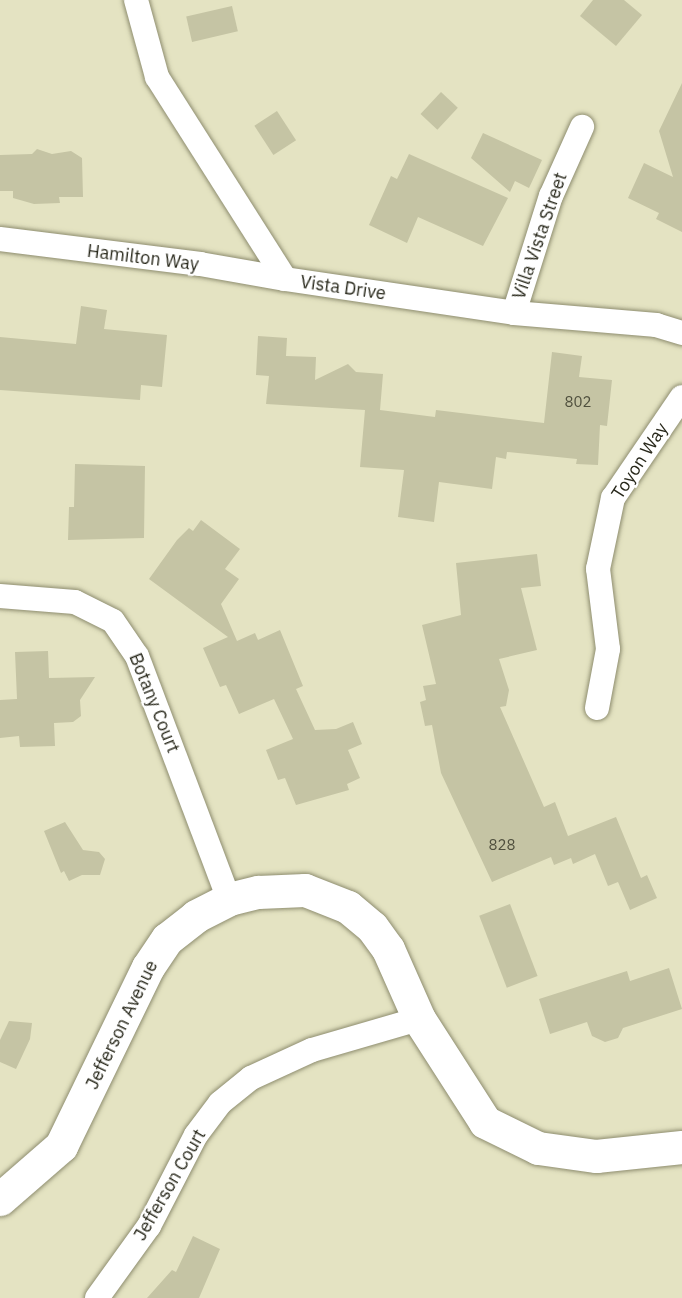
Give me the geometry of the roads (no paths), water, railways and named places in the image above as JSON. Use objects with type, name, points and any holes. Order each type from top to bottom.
[{"type":"street","name":"Vista Drive","points":[[135,0],[157,77],[285,279],[514,314],[656,325],[682,333]]},
{"type":"street","name":"Villa Vista Street","points":[[514,314],[551,196],[582,127]]},
{"type":"street","name":"Hamilton Way","points":[[0,239],[200,264],[285,279]]},
{"type":"street","name":"Toyon Way","points":[[597,708],[608,649],[598,569],[613,498],[682,397]]},
{"type":"street","name":"Botany Court","points":[[0,596],[18,595],[75,602],[113,621],[137,656],[229,899]]},
{"type":"street","name":"Jefferson Avenue","points":[[0,1199],[61,1146],[148,967],[166,939],[196,916],[229,899],[258,892],[305,890],[348,907],[372,927],[388,949],[419,1019],[485,1122],[538,1149],[596,1156],[682,1148]]},
{"type":"street","name":"Jefferson Court","points":[[97,1298],[149,1226],[196,1135],[220,1103],[251,1078],[312,1050],[419,1019]]}]
